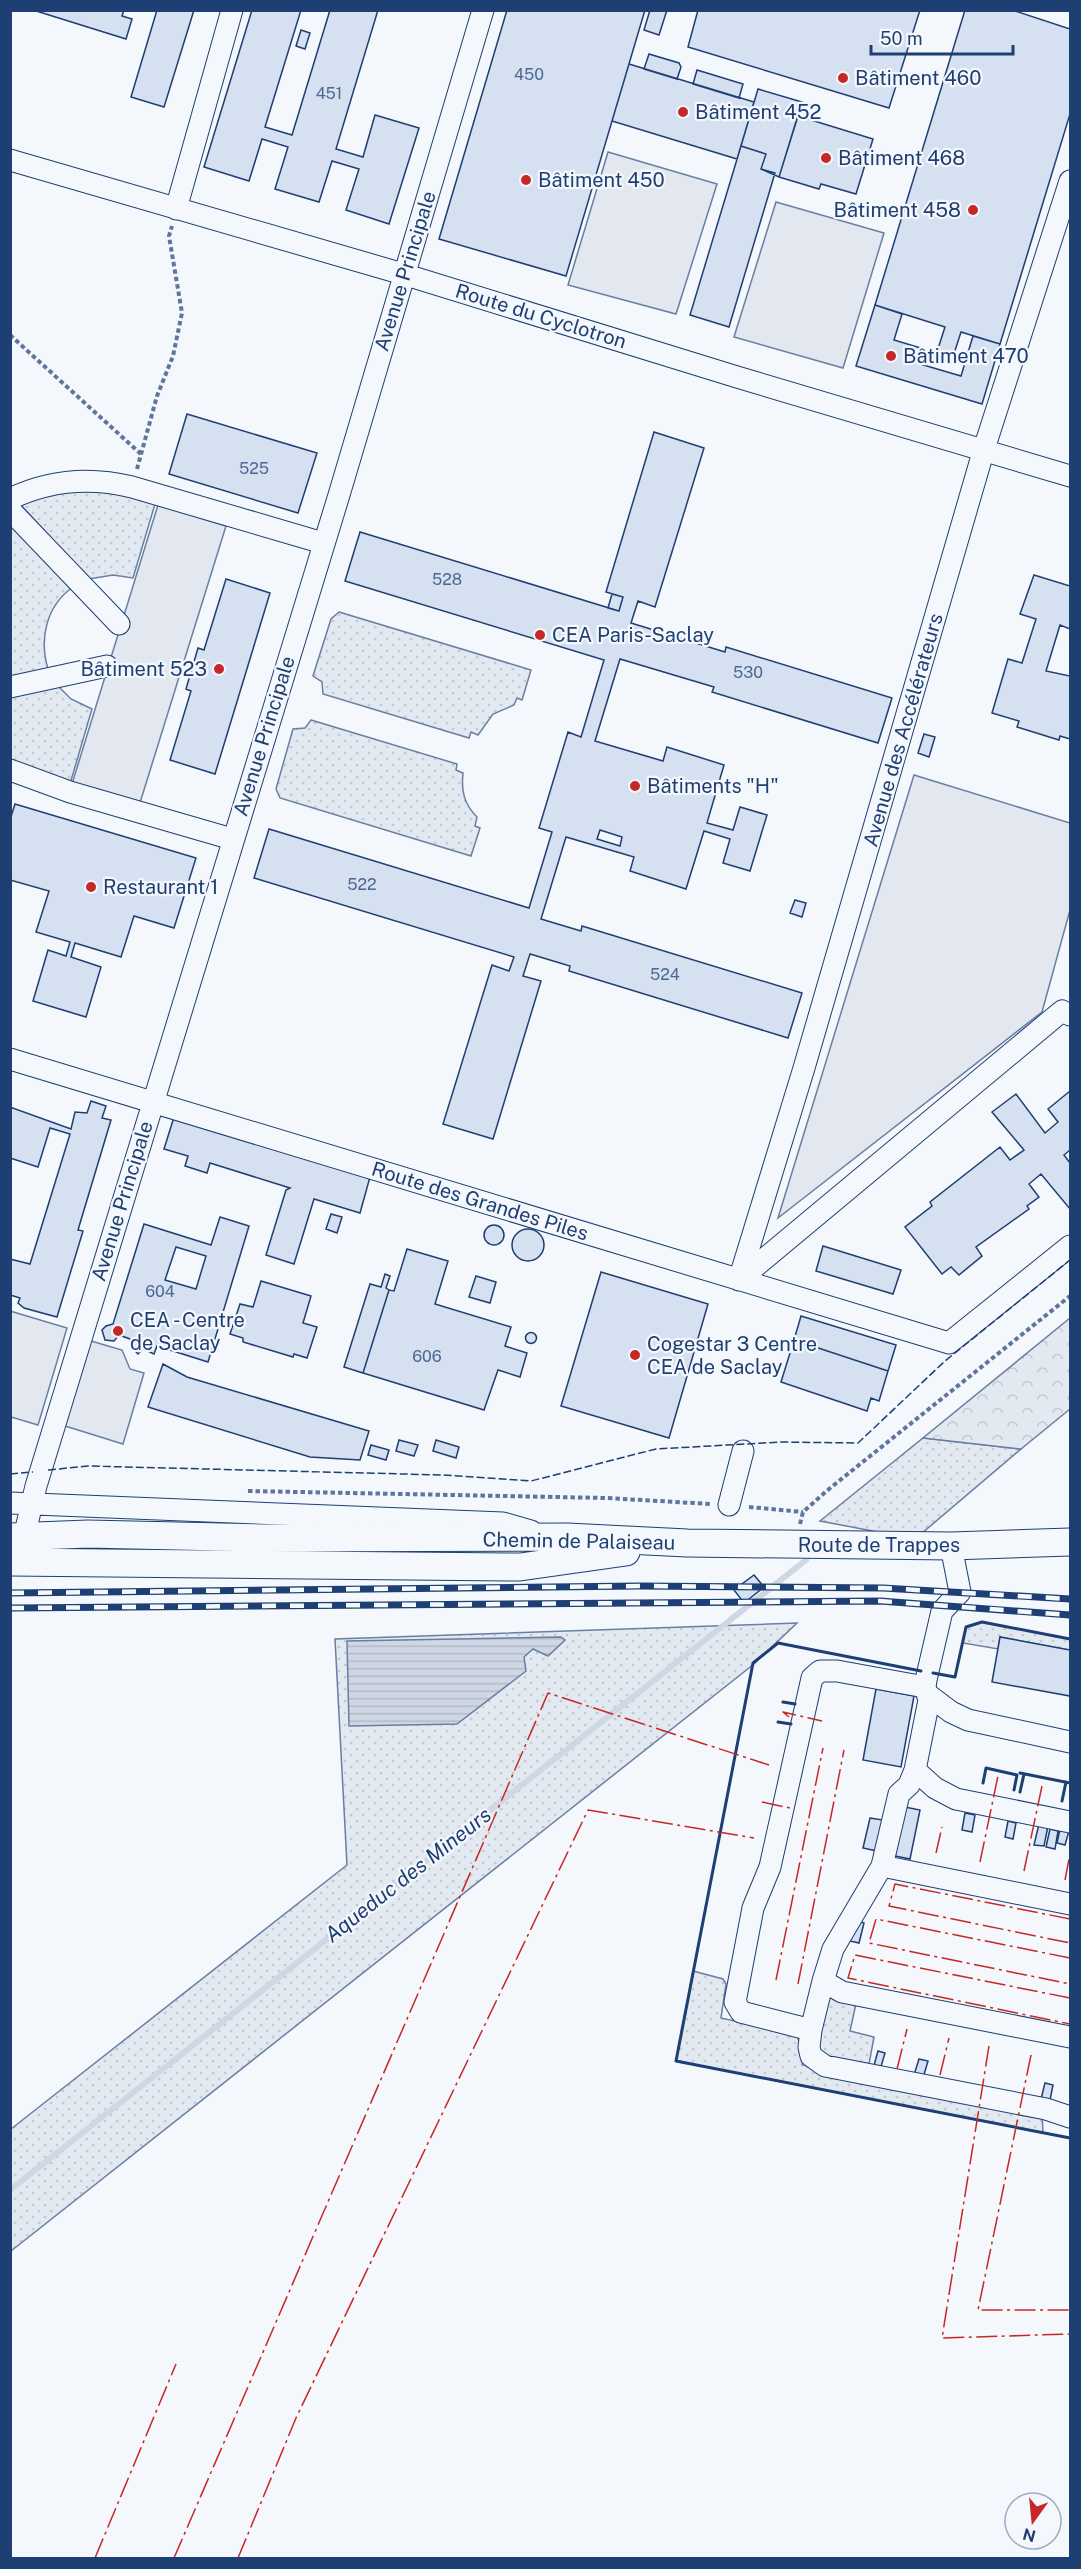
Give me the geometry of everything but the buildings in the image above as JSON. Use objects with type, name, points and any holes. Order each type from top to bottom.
[{"type":"main road","name":"Chemin de Palaiseau","points":[[15,1551],[88,1534],[263,1538],[555,1538],[658,1540],[687,1544]]},
{"type":"main road","name":"Route de Trappes","points":[[687,1544],[951,1546],[1071,1542]]},
{"type":"main road","name":"Chemin de Palaiseau","points":[[15,1551],[520,1567],[687,1544]]},
{"type":"street","points":[[176,209],[232,10]]},
{"type":"street","name":"Avenue Principale","points":[[15,1551],[21,1504],[44,1461],[483,10]]},
{"type":"street","name":"Route du Cyclotron","points":[[10,160],[403,274],[737,377],[1071,476]]},
{"type":"street","name":"Avenue des Accélérateurs","points":[[739,1280],[804,1068],[984,449],[1071,181]]},
{"type":"street","points":[[10,499],[40,487],[84,481],[132,487],[323,543]]},
{"type":"street","points":[[10,510],[119,624]]},
{"type":"street","points":[[10,687],[107,666]]},
{"type":"street","points":[[10,770],[70,792],[232,839]]},
{"type":"street","points":[[739,1280],[1062,1011],[1071,1015]]},
{"type":"street","name":"Route des Grandes Piles","points":[[10,1059],[152,1100],[949,1343],[1071,1246]]},
{"type":"street","points":[[729,1505],[743,1451]]},
{"type":"street","points":[[21,1504],[503,1523],[555,1538]]},
{"type":"street","points":[[951,1546],[960,1592],[942,1611],[926,1691],[929,1700],[915,1770],[909,1785],[899,1794],[882,1866],[833,1949],[811,2030],[812,2056],[825,2066],[1046,2109],[1071,2117]]},
{"type":"street","points":[[811,2030],[751,2017],[741,2012],[735,2002],[753,1908],[770,1867],[812,1678],[820,1671],[837,1671],[926,1691],[951,1712],[968,1720],[1071,1742]]},
{"type":"street","points":[[915,1770],[935,1788],[956,1799],[1071,1822]]},
{"type":"street","points":[[882,1866],[1071,1904]]},
{"type":"street","points":[[823,1981],[842,1992],[1071,2037]]},
{"type":"path","points":[[132,487],[157,396],[173,357],[182,313],[169,236],[176,209]]},
{"type":"path","points":[[10,335],[142,455]]},
{"type":"path","points":[[238,1491],[596,1498],[729,1505],[803,1512],[1071,1296]]},
{"type":"green space","points":[[67,490],[104,490],[155,504],[133,578],[113,575],[89,579],[20,504]]},
{"type":"green space","points":[[10,519],[73,587],[56,604],[47,624],[44,646],[48,669],[10,678]]},
{"type":"green space","points":[[339,612],[531,670],[522,700],[517,698],[514,705],[493,714],[478,735],[471,732],[469,738],[323,694],[322,682],[313,676],[331,619]]},
{"type":"green space","points":[[57,685],[71,699],[92,709],[70,784],[11,761],[10,695]]},
{"type":"green space","points":[[311,720],[457,764],[456,770],[463,773],[464,797],[477,817],[475,826],[480,828],[471,856],[280,798],[276,789],[293,729],[305,728]]},
{"type":"green space","points":[[1070,1318],[1070,1409],[1021,1449],[923,1438]]},
{"type":"green space","points":[[923,1438],[1021,1449],[915,1539],[820,1521]]},
{"type":"green space","points":[[982,1622],[1070,1639],[1070,1650],[1000,1637],[998,1649],[963,1643],[966,1627]]},
{"type":"green space","points":[[797,1623],[754,1664],[11,2251],[11,2129],[347,1865],[335,1639]]},
{"type":"green space","points":[[693,1971],[723,1979],[726,1984],[721,2018],[796,2035],[804,2050],[802,2065],[1042,2112],[1043,2133],[676,2061]]},
{"type":"green space","points":[[833,1997],[857,1999],[850,2031],[874,2037],[869,2064],[817,2054],[827,1999]]},
{"type":"shaded area","points":[[608,152],[717,184],[676,314],[568,285]]},
{"type":"shaded area","points":[[776,202],[884,233],[843,368],[734,337]]},
{"type":"shaded area","points":[[158,505],[226,526],[139,806],[72,784]]},
{"type":"shaded area","points":[[914,775],[1070,823],[1070,910],[1042,1012],[778,1218]]},
{"type":"shaded area","points":[[10,1311],[67,1328],[38,1425],[11,1417]]},
{"type":"shaded area","points":[[91,1341],[122,1350],[130,1369],[144,1373],[123,1444],[65,1426]]},
{"type":"shaded area","points":[[561,1637],[565,1640],[548,1656],[533,1649],[524,1657],[526,1671],[457,1724],[349,1726],[347,1641]]},
{"type":"waterway","name":"Aqueduc des Mineurs","points":[[10,2190],[806,1560]]},
{"type":"railway","points":[[10,1593],[639,1586],[883,1588],[1070,1599]]},
{"type":"railway","points":[[10,1608],[880,1601],[1070,1615]]},
{"type":"fence","points":[[48,1470],[88,1466],[443,1475],[531,1481],[656,1449],[781,1442],[858,1443],[945,1361],[1070,1260]]},
{"type":"fence","points":[[10,1474],[33,1472]]},
{"type":"wall","points":[[933,1673],[955,1677],[966,1627],[982,1622],[1070,1639]]},
{"type":"wall","points":[[921,1671],[778,1643],[753,1663],[676,2061],[1070,2138]]},
{"type":"wall","points":[[783,1702],[795,1704]]},
{"type":"wall","points":[[778,1722],[791,1724]]},
{"type":"wall","points":[[983,1783],[986,1768],[1017,1775],[1014,1790]]},
{"type":"wall","points":[[1020,1773],[1070,1783]]},
{"type":"wall","points":[[1020,1792],[1024,1774]]},
{"type":"wall","points":[[1062,1801],[1066,1782]]},
{"type":"power","points":[[174,2558],[548,1693],[769,1765]]},
{"type":"power","points":[[789,1717],[783,1712],[822,1721]]},
{"type":"power","points":[[776,1980],[823,1748]]},
{"type":"power","points":[[798,1984],[844,1750]]},
{"type":"power","points":[[980,1862],[998,1776]]},
{"type":"power","points":[[1024,1871],[1042,1786]]},
{"type":"power","points":[[762,1802],[790,1808]]},
{"type":"power","points":[[238,2558],[296,2418],[588,1810],[754,1838]]},
{"type":"power","points":[[936,1853],[942,1827]]},
{"type":"power","points":[[1065,1880],[1070,1854]]},
{"type":"power","points":[[1070,1919],[895,1884],[889,1906],[1070,1943]]},
{"type":"power","points":[[1070,1958],[876,1919],[869,1943],[1070,1984]]},
{"type":"power","points":[[1070,1998],[855,1955],[848,1978],[1070,2024]]},
{"type":"power","points":[[897,2069],[907,2029]]},
{"type":"power","points":[[940,2075],[949,2038]]},
{"type":"power","points":[[989,2046],[942,2338],[1070,2334]]},
{"type":"power","points":[[1031,2055],[978,2310],[1070,2310]]},
{"type":"power","points":[[95,2558],[176,2364]]},
{"type":"place","name":"Bâtiment 460","points":[[843,78]]},
{"type":"place","name":"Bâtiment 452","points":[[683,112]]},
{"type":"place","name":"Bâtiment 468","points":[[826,158]]},
{"type":"place","name":"Bâtiment 450","points":[[526,180]]},
{"type":"place","name":"Bâtiment 458","points":[[973,210]]},
{"type":"place","name":"Bâtiment 470","points":[[891,356]]},
{"type":"place","name":"CEA Paris-Saclay","points":[[540,635]]},
{"type":"place","name":"Bâtiment 523","points":[[219,669]]},
{"type":"place","name":"Bâtiments \"H\"","points":[[635,786]]},
{"type":"place","name":"Restaurant 1","points":[[91,887]]},
{"type":"place","name":"CEA - Centre de Saclay","points":[[118,1331]]},
{"type":"place","name":"Cogestar 3 Centre CEA de Saclay","points":[[635,1355]]}]
